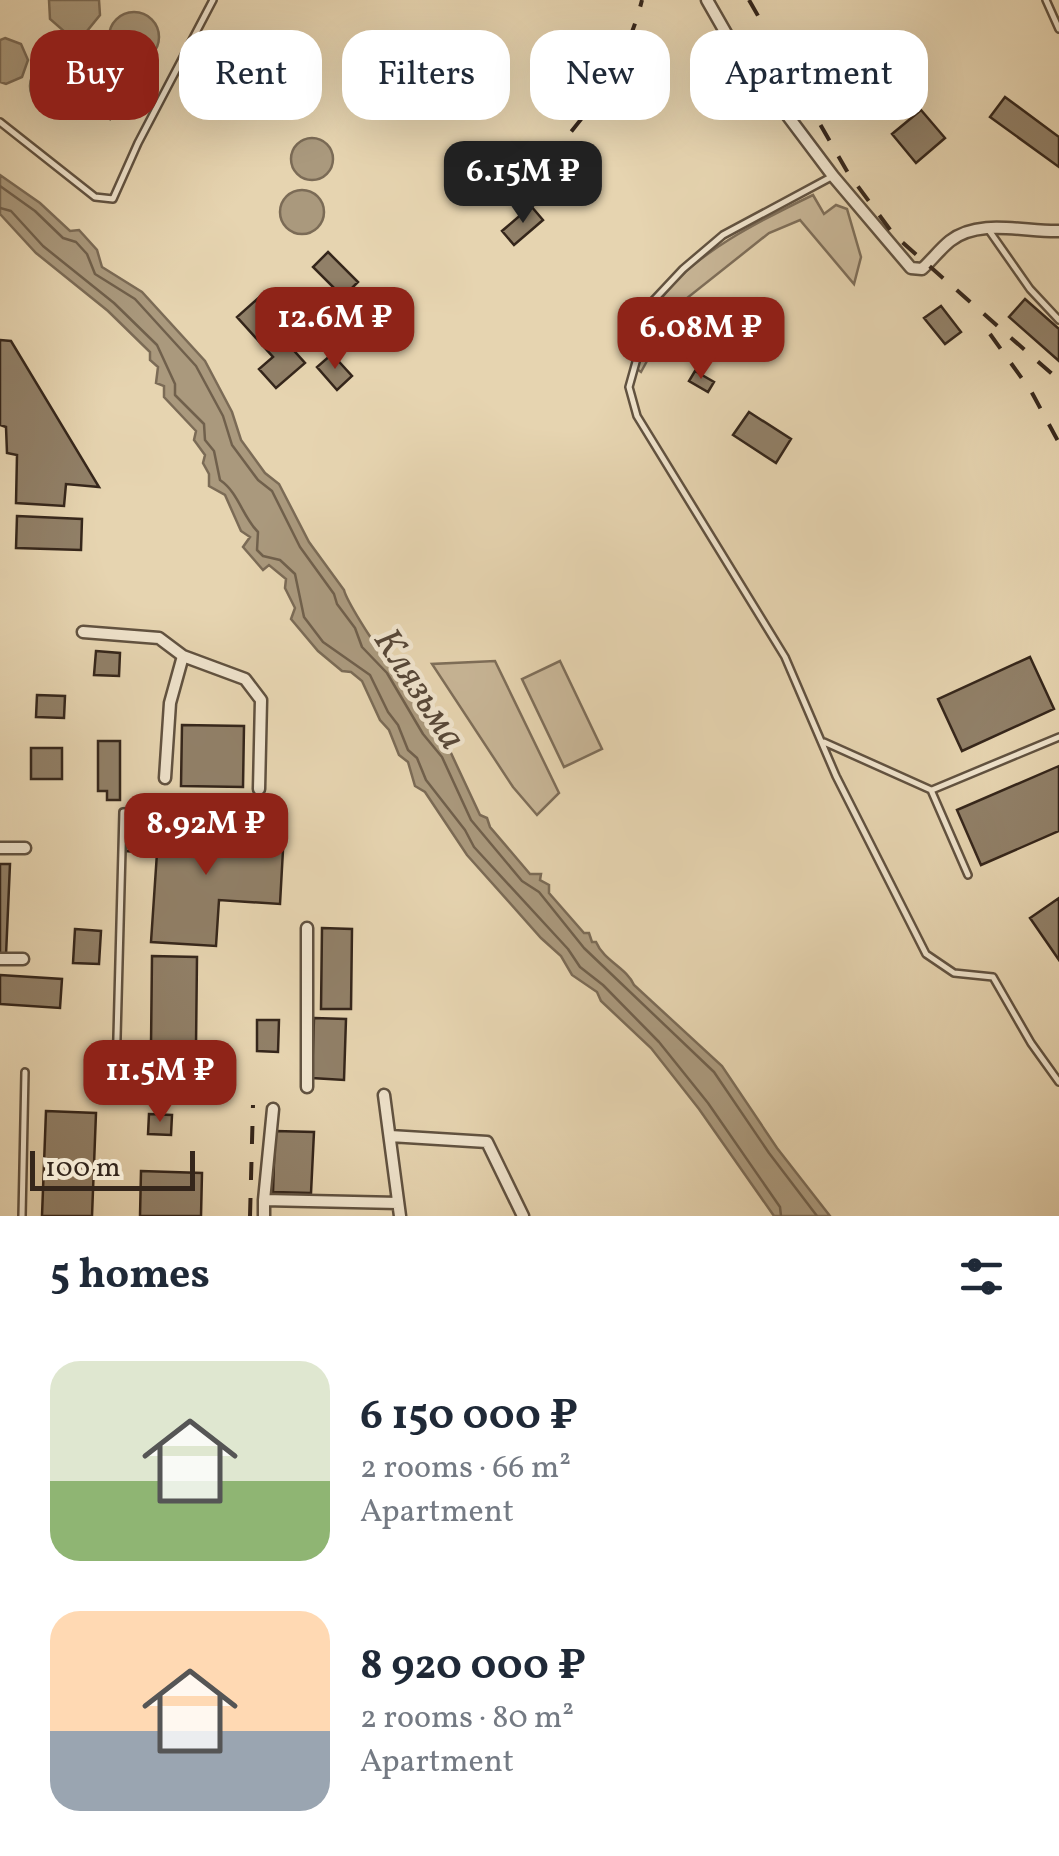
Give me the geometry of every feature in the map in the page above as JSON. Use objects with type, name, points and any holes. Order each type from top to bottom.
[{"type":"street","points":[[708,0],[727,35],[833,176],[911,268],[922,269],[950,240],[970,232],[1059,232]]},
{"type":"street","points":[[82,632],[159,638],[183,656],[246,679],[261,700],[259,789]]},
{"type":"street","points":[[165,778],[170,703],[183,656]]},
{"type":"street","points":[[0,848],[25,848]]},
{"type":"street","points":[[307,928],[307,1087]]},
{"type":"street","points":[[0,959],[24,959]]},
{"type":"street","points":[[264,1200],[399,1210],[384,1095]]},
{"type":"street","points":[[264,1216],[272,1109]]},
{"type":"street","points":[[390,1136],[488,1142],[522,1216]]},
{"type":"lane","points":[[0,122],[95,197],[114,199],[138,143],[213,0]]},
{"type":"lane","points":[[1046,0],[1059,29]]},
{"type":"lane","points":[[833,176],[746,220],[708,248],[654,301],[628,387],[638,416],[793,675],[836,776],[926,954],[954,972],[993,978],[1059,1082]]},
{"type":"lane","points":[[988,229],[1030,289],[1059,320]]},
{"type":"lane","points":[[700,239],[708,248]]},
{"type":"lane","points":[[793,675],[805,670]]},
{"type":"lane","points":[[931,790],[1059,737]]},
{"type":"lane","points":[[822,740],[931,790],[968,875]]},
{"type":"lane","points":[[116,1074],[123,812],[148,810],[262,818]]},
{"type":"lane","points":[[22,1216],[25,1072]]},
{"type":"shaded area","points":[[813,195],[824,214],[836,205],[847,209],[861,257],[854,284],[800,220],[769,233],[677,306],[641,372],[637,369],[651,317],[672,285],[729,240]]},
{"type":"shaded area","points":[[495,661],[559,793],[537,815],[513,787],[432,664]]},
{"type":"shaded area","points":[[560,661],[602,749],[564,767],[522,679]]},
{"type":"water","points":[[49,0],[99,0],[100,15],[88,30],[63,30],[50,19]]},
{"type":"water","points":[[134,12],[152,19],[158,30],[110,30],[116,19]]},
{"type":"water","points":[[0,40],[21,44],[28,60],[22,77],[6,84],[0,82]]},
{"type":"water","points":[[312,138],[327,144],[333,159],[327,174],[312,180],[297,174],[291,159],[297,144]]},
{"type":"water","points":[[0,175],[40,203],[70,231],[79,230],[97,250],[102,267],[142,292],[205,361],[232,412],[241,440],[265,473],[279,484],[309,542],[344,590],[372,639],[381,650],[386,649],[384,656],[391,664],[399,662],[400,681],[450,751],[480,815],[487,818],[490,827],[530,874],[541,874],[540,880],[549,885],[549,893],[584,933],[589,933],[592,942],[722,1066],[777,1148],[830,1216],[774,1216],[651,1048],[601,1001],[597,992],[572,975],[561,956],[467,855],[425,792],[415,786],[408,762],[399,755],[362,681],[351,672],[342,671],[318,651],[291,619],[295,608],[285,588],[286,579],[269,565],[263,570],[243,547],[250,537],[241,531],[225,495],[209,486],[209,474],[203,463],[205,455],[194,440],[196,431],[164,397],[164,386],[156,383],[158,367],[150,360],[150,352],[108,311],[36,253],[0,214]]},
{"type":"water","points":[[302,190],[318,196],[324,212],[318,228],[302,234],[286,228],[280,212],[286,196]]},
{"type":"building","points":[[1005,97],[1059,137],[1059,167],[990,117]]},
{"type":"building","points":[[928,118],[945,138],[916,163],[892,134],[909,120]]},
{"type":"building","points":[[531,206],[543,220],[514,245],[502,231]]},
{"type":"building","points":[[328,252],[358,282],[343,297],[313,267]]},
{"type":"building","points":[[263,294],[272,304],[261,314],[305,363],[276,388],[259,369],[273,357],[237,317]]},
{"type":"building","points":[[1025,299],[1059,329],[1059,361],[1009,317]]},
{"type":"building","points":[[941,306],[961,332],[945,344],[924,318]]},
{"type":"building","points":[[0,340],[11,341],[99,487],[66,484],[64,506],[16,503],[17,455],[7,453],[6,427],[0,425]]},
{"type":"building","points":[[332,354],[352,376],[337,390],[317,367]]},
{"type":"building","points":[[695,371],[714,382],[708,392],[689,381]]},
{"type":"building","points":[[749,412],[791,439],[776,463],[733,435]]},
{"type":"building","points":[[17,516],[82,519],[81,550],[16,548]]},
{"type":"building","points":[[96,651],[120,653],[119,676],[94,675]]},
{"type":"building","points":[[1030,657],[1054,709],[962,751],[938,699]]},
{"type":"building","points":[[37,695],[65,696],[64,718],[36,717]]},
{"type":"building","points":[[182,725],[244,726],[243,787],[181,786]]},
{"type":"building","points":[[98,741],[120,741],[120,800],[107,800],[107,791],[98,791]]},
{"type":"building","points":[[31,748],[62,748],[62,779],[31,779]]},
{"type":"building","points":[[1059,766],[1059,831],[981,865],[957,810]]},
{"type":"building","points":[[159,823],[205,826],[203,844],[242,847],[243,829],[284,832],[280,904],[219,900],[216,946],[151,942],[157,853],[125,851],[126,832],[158,834]]},
{"type":"building","points":[[0,864],[10,864],[6,955],[0,955]]},
{"type":"building","points":[[1059,898],[1059,960],[1030,918]]},
{"type":"building","points":[[322,928],[352,929],[351,1009],[321,1009]]},
{"type":"building","points":[[75,929],[101,931],[99,964],[73,963]]},
{"type":"building","points":[[152,956],[197,957],[196,1046],[151,1045]]},
{"type":"building","points":[[0,975],[62,979],[60,1008],[0,1004]]},
{"type":"building","points":[[314,1018],[346,1019],[344,1080],[312,1078]]},
{"type":"building","points":[[257,1020],[279,1020],[278,1052],[257,1051]]},
{"type":"building","points":[[46,1111],[96,1113],[92,1216],[42,1216]]},
{"type":"building","points":[[149,1114],[172,1115],[171,1135],[148,1134]]},
{"type":"building","points":[[275,1131],[314,1132],[311,1193],[273,1192]]},
{"type":"building","points":[[141,1171],[202,1173],[201,1216],[140,1216]]},
{"type":"railway","points":[[548,159],[605,86],[626,46],[642,0]]},
{"type":"railway","points":[[749,0],[848,173],[894,235],[1059,380]]},
{"type":"railway","points":[[990,334],[1031,391],[1059,443]]},
{"type":"railway","points":[[250,1216],[253,1105]]},
{"type":"water label","name":"Клязьма","points":[[418,690]]}]
